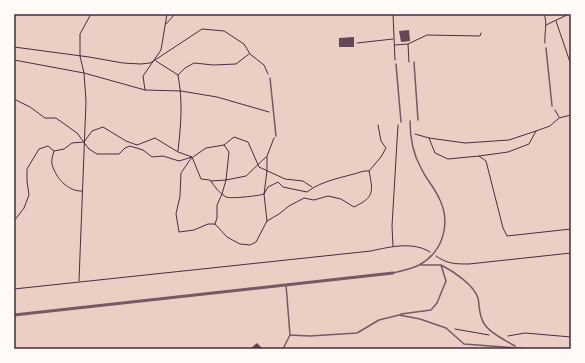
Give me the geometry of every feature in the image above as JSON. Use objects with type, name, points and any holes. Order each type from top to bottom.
[{"type":"street","points":[[14,314],[393,273]]},
{"type":"lane","points":[[546,48],[552,106]]},
{"type":"lane","points":[[414,62],[418,120]]},
{"type":"lane","points":[[396,64],[400,122]]},
{"type":"lane","points":[[270,78],[276,136]]},
{"type":"lane","points":[[393,273],[420,265],[433,254],[441,242],[445,228],[444,213],[440,199],[420,168],[412,141],[410,121]]},
{"type":"lane","points":[[420,265],[441,265],[452,271],[474,289],[478,298],[479,310],[484,324],[492,332],[517,347]]},
{"type":"lane","points":[[290,335],[310,336],[357,333],[379,320],[431,310],[437,303],[446,281],[441,265]]},
{"type":"lane","points":[[283,349],[290,335],[286,285]]},
{"type":"lane","points":[[399,315],[420,319],[446,328],[464,344],[530,349]]},
{"type":"path","points":[[79,282],[86,101],[84,73],[80,56],[80,34],[91,14]]},
{"type":"path","points":[[145,90],[143,76],[161,50],[167,14]]},
{"type":"path","points":[[166,24],[175,14]]},
{"type":"path","points":[[393,14],[396,64]]},
{"type":"path","points":[[544,14],[546,21],[544,38],[546,48]]},
{"type":"path","points":[[546,24],[556,21],[569,14]]},
{"type":"path","points":[[556,21],[571,65]]},
{"type":"path","points":[[14,48],[123,63],[141,64],[150,63],[202,29],[224,31],[244,44],[250,54],[264,65],[270,78]]},
{"type":"path","points":[[394,45],[408,44],[427,35],[480,36],[481,33]]},
{"type":"path","points":[[358,43],[394,39]]},
{"type":"path","points":[[408,44],[410,63]]},
{"type":"path","points":[[178,75],[185,68],[194,63],[236,64],[250,54]]},
{"type":"path","points":[[14,60],[84,73],[145,90],[181,91],[217,97],[274,113]]},
{"type":"path","points":[[155,60],[178,75],[181,91],[182,117],[178,152]]},
{"type":"path","points":[[14,99],[30,107],[45,118],[56,118],[77,133],[89,149],[97,154],[119,154],[125,148],[130,146],[143,150],[152,157],[163,156],[179,161],[192,157],[206,148],[224,145],[234,137],[248,142],[259,167],[285,179],[303,181],[308,183],[313,188]]},
{"type":"path","points":[[552,106],[559,118]]},
{"type":"path","points":[[411,132],[429,138],[465,143],[509,140],[550,126],[559,118],[571,115]]},
{"type":"path","points":[[394,246],[392,226],[400,122]]},
{"type":"path","points":[[210,180],[218,191],[227,198],[264,194],[268,187],[278,182],[283,187],[307,192],[320,184],[364,171],[369,171],[381,157],[386,148],[381,141],[378,125]]},
{"type":"path","points":[[54,151],[64,149],[72,143],[84,142],[92,131],[103,127],[126,141],[137,145],[155,138],[178,152],[192,157],[201,179],[210,180],[226,180],[246,176],[267,156]]},
{"type":"path","points":[[429,138],[436,153],[448,159],[508,152],[529,144],[536,131]]},
{"type":"path","points":[[267,221],[264,194],[267,156],[274,138]]},
{"type":"path","points":[[215,224],[217,218],[217,205],[226,180],[229,152],[224,145]]},
{"type":"path","points":[[14,221],[24,208],[29,195],[27,169],[39,149],[48,146],[54,151]]},
{"type":"path","points":[[54,151],[51,162],[56,173],[63,183],[72,190],[82,191]]},
{"type":"path","points":[[479,156],[486,161],[503,228],[507,236],[571,229]]},
{"type":"path","points":[[192,157],[181,173],[180,196],[176,214],[179,232],[194,230],[208,224],[215,224],[227,237],[240,244],[250,245],[256,242],[267,221],[304,198],[314,200],[328,196],[341,199],[354,207],[362,203],[371,194],[372,187],[369,171]]},
{"type":"path","points":[[14,289],[371,250],[394,246],[413,246],[426,250],[444,262],[456,264],[469,264],[571,253]]},
{"type":"path","points":[[446,328],[502,338],[525,333],[571,337]]},
{"type":"shaded area","points":[[14,14],[571,14],[571,349],[14,349]]},
{"type":"building","points":[[409,30],[410,41],[401,42],[399,31]]},
{"type":"building","points":[[354,37],[354,47],[339,47],[339,38]]},
{"type":"building","points":[[257,343],[263,349],[250,349]]}]
